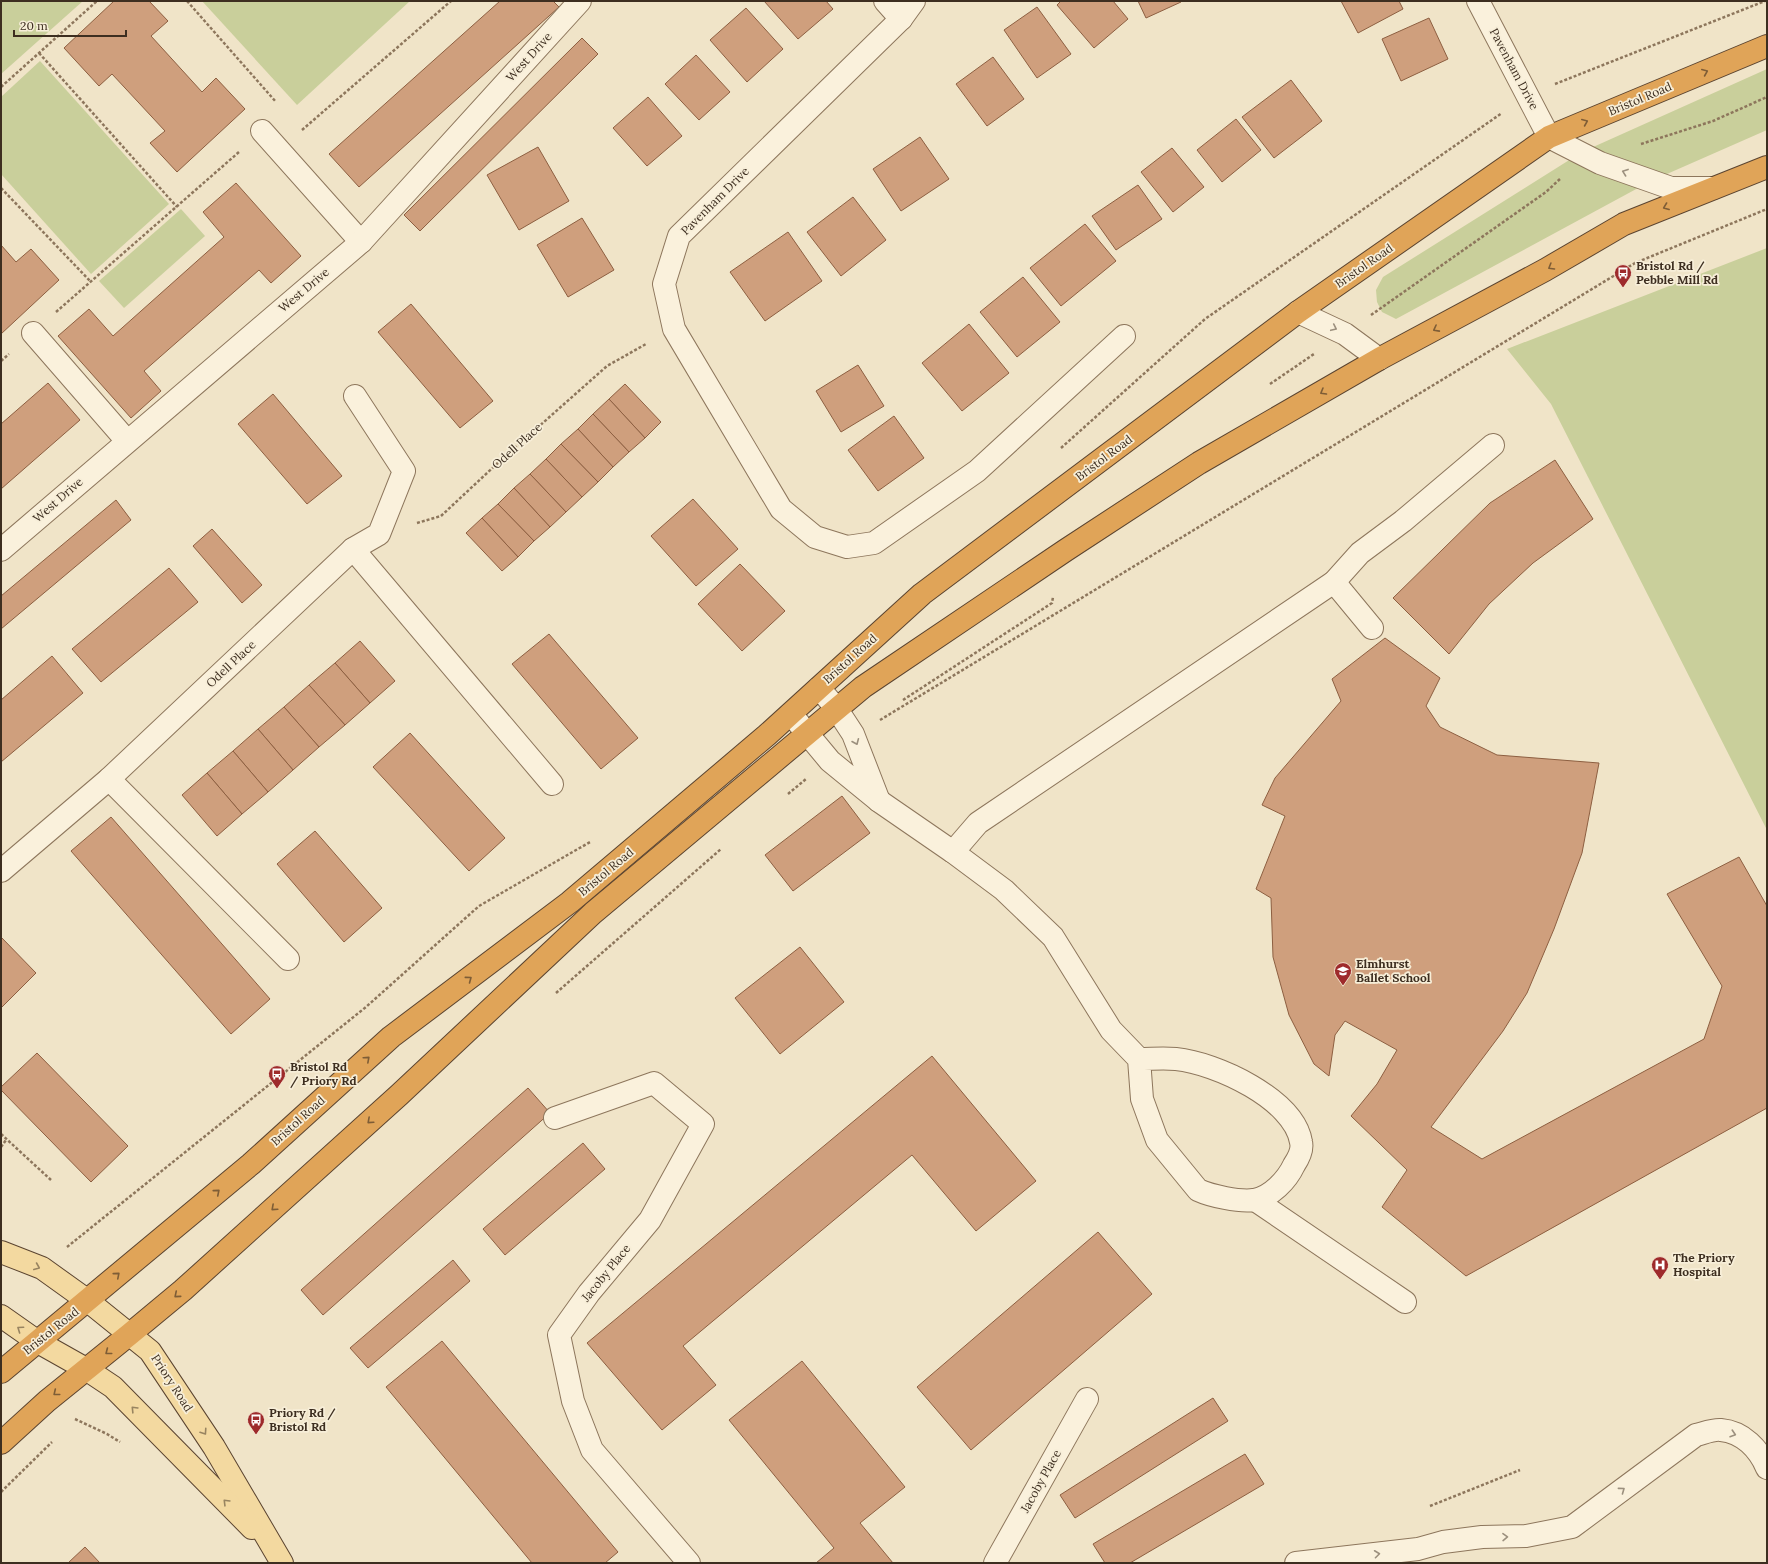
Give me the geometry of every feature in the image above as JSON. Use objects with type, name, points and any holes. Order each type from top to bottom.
[{"type":"highway","name":"Bristol Road","points":[[1,1372],[251,1164],[391,1037],[570,902],[790,714],[922,594],[1298,312],[1549,137],[1767,46]]},
{"type":"highway","name":"Bristol Road","points":[[1,1443],[46,1401],[183,1290],[399,1095],[594,913],[836,708],[863,687],[943,632],[1199,463],[1379,359],[1545,270],[1624,224],[1767,167]]},
{"type":"main road","name":"Priory Road","points":[[1,1252],[42,1268],[88,1301],[150,1351],[214,1447],[277,1556]]},
{"type":"main road","name":"Priory Road","points":[[1,1316],[38,1342],[86,1369],[113,1387],[277,1556]]},
{"type":"street","name":"West Drive","points":[[1,550],[361,242],[580,1]]},
{"type":"street","points":[[885,1],[901,19]]},
{"type":"street","name":"Pavenham Drive","points":[[914,1],[901,19],[679,236],[664,284],[674,329],[781,508],[815,537],[847,547],[874,543],[977,471],[1124,336]]},
{"type":"street","name":"Pavenham Drive","points":[[1478,1],[1549,137]]},
{"type":"street","points":[[262,131],[361,242]]},
{"type":"street","points":[[1549,137],[1600,163],[1671,188],[1717,188]]},
{"type":"street","points":[[1298,312],[1345,334],[1379,359]]},
{"type":"street","points":[[33,332],[127,441]]},
{"type":"street","points":[[355,396],[404,471],[379,534]]},
{"type":"street","points":[[953,852],[978,823],[1334,582],[1360,553],[1403,521],[1493,445]]},
{"type":"street","name":"Odell Place","points":[[1,871],[109,779],[353,549],[379,534]]},
{"type":"street","points":[[353,549],[552,784]]},
{"type":"street","points":[[1334,582],[1372,628]]},
{"type":"street","points":[[819,688],[836,708],[855,738],[879,801]]},
{"type":"street","points":[[790,714],[830,760],[879,801],[953,852],[1004,890],[1053,937],[1112,1030],[1140,1059],[1142,1099],[1157,1140],[1188,1180],[1198,1190],[1226,1198],[1255,1200],[1276,1190],[1291,1172],[1299,1156],[1302,1143],[1291,1119],[1274,1101],[1234,1078],[1208,1067],[1177,1059],[1140,1059]]},
{"type":"street","points":[[109,779],[288,959]]},
{"type":"street","name":"Jacoby Place","points":[[554,1118],[654,1083],[703,1124],[650,1220],[589,1293],[559,1335],[573,1401],[592,1450],[689,1563]]},
{"type":"street","points":[[1255,1200],[1405,1302]]},
{"type":"street","name":"Jacoby Place","points":[[996,1563],[1087,1399]]},
{"type":"street","points":[[1296,1563],[1418,1549],[1443,1542],[1482,1537],[1526,1536],[1572,1527],[1696,1435],[1720,1430],[1740,1436],[1754,1447],[1763,1458],[1767,1468]]},
{"type":"path","points":[[1,87],[97,1]]},
{"type":"path","points":[[1,361],[284,112],[188,1]]},
{"type":"path","points":[[297,126],[301,131],[451,1]]},
{"type":"path","points":[[39,53],[177,207]]},
{"type":"path","points":[[1,188],[91,282]]},
{"type":"path","name":"Odell Place","points":[[379,534],[441,516],[501,460],[607,366],[674,329]]},
{"type":"path","points":[[1,1134],[52,1180]]},
{"type":"path","points":[[1,1147],[6,1140]]},
{"type":"path","points":[[46,1401],[59,1412],[107,1434],[126,1445]]},
{"type":"path","points":[[1430,1506],[1520,1470]]},
{"type":"green space","points":[[1,1],[83,1],[1,74]]},
{"type":"green space","points":[[202,1],[410,1],[297,105]]},
{"type":"green space","points":[[40,61],[169,204],[91,274],[1,174],[1,97]]},
{"type":"green space","points":[[1767,69],[1767,130],[1651,181],[1396,319],[1382,312],[1377,302],[1376,290],[1383,277],[1582,152]]},
{"type":"green space","points":[[181,209],[205,236],[124,308],[99,281]]},
{"type":"green space","points":[[1767,248],[1767,830],[1551,404],[1507,349]]},
{"type":"building","points":[[114,1],[149,1],[168,21],[151,36],[202,92],[216,78],[245,109],[177,172],[150,143],[165,131],[112,74],[99,86],[64,48]]},
{"type":"building","points":[[500,1],[553,1],[559,7],[359,187],[329,154]]},
{"type":"building","points":[[764,1],[826,1],[833,9],[798,39]]},
{"type":"building","points":[[1061,1],[1113,1],[1128,19],[1094,48],[1057,5]]},
{"type":"building","points":[[1138,1],[1181,1],[1181,2],[1146,18]]},
{"type":"building","points":[[1341,1],[1399,1],[1403,9],[1358,33]]},
{"type":"building","points":[[1037,7],[1071,54],[1037,78],[1004,30]]},
{"type":"building","points":[[746,8],[783,49],[747,82],[710,40]]},
{"type":"building","points":[[1429,18],[1448,59],[1401,81],[1382,39]]},
{"type":"building","points":[[582,38],[598,54],[420,231],[404,215]]},
{"type":"building","points":[[696,55],[730,92],[699,120],[665,84]]},
{"type":"building","points":[[993,57],[1024,99],[987,126],[956,84]]},
{"type":"building","points":[[1291,80],[1322,121],[1274,158],[1242,117]]},
{"type":"building","points":[[648,97],[682,136],[647,166],[613,128]]},
{"type":"building","points":[[1236,119],[1261,150],[1222,182],[1197,150]]},
{"type":"building","points":[[920,137],[949,179],[901,211],[873,169]]},
{"type":"building","points":[[538,147],[569,201],[519,230],[487,175]]},
{"type":"building","points":[[1172,148],[1204,187],[1173,212],[1141,172]]},
{"type":"building","points":[[236,183],[301,256],[271,283],[259,270],[144,371],[161,391],[131,418],[58,336],[89,309],[113,336],[224,237],[203,212]]},
{"type":"building","points":[[1138,185],[1162,219],[1116,250],[1092,216]]},
{"type":"building","points":[[853,197],[886,240],[841,276],[807,232]]},
{"type":"building","points":[[582,218],[614,270],[568,297],[537,245]]},
{"type":"building","points":[[1085,224],[1116,261],[1061,306],[1030,268]]},
{"type":"building","points":[[788,232],[822,281],[765,321],[730,272]]},
{"type":"building","points":[[1,245],[16,262],[31,249],[59,280],[1,334]]},
{"type":"building","points":[[1023,277],[1060,322],[1017,357],[980,312]]},
{"type":"building","points":[[411,304],[493,401],[460,428],[378,332]]},
{"type":"building","points":[[969,324],[1009,373],[962,411],[922,363]]},
{"type":"building","points":[[858,365],[884,406],[841,432],[816,391]]},
{"type":"building","points":[[48,383],[80,420],[1,489],[1,424]]},
{"type":"building","points":[[625,384],[661,422],[645,438],[609,399]]},
{"type":"building","points":[[273,394],[342,476],[307,504],[238,424]]},
{"type":"building","points":[[609,399],[645,438],[629,452],[593,414]]},
{"type":"building","points":[[593,414],[629,452],[613,467],[578,429]]},
{"type":"building","points":[[894,416],[924,458],[878,491],[848,450]]},
{"type":"building","points":[[578,429],[613,467],[598,482],[561,444]]},
{"type":"building","points":[[561,444],[598,482],[582,497],[546,459]]},
{"type":"building","points":[[546,459],[582,497],[566,512],[530,474]]},
{"type":"building","points":[[1555,460],[1593,519],[1533,563],[1489,604],[1449,654],[1393,598],[1490,503]]},
{"type":"building","points":[[530,474],[566,512],[550,527],[514,488]]},
{"type":"building","points":[[514,488],[550,527],[534,541],[498,504]]},
{"type":"building","points":[[693,499],[738,549],[696,586],[651,536]]},
{"type":"building","points":[[116,500],[131,520],[1,629],[1,596]]},
{"type":"building","points":[[498,504],[534,541],[518,557],[482,518]]},
{"type":"building","points":[[482,518],[518,557],[502,571],[466,533]]},
{"type":"building","points":[[212,529],[262,585],[242,603],[193,546]]},
{"type":"building","points":[[740,564],[785,611],[742,651],[698,604]]},
{"type":"building","points":[[169,568],[198,602],[101,682],[72,649]]},
{"type":"building","points":[[549,634],[638,738],[601,769],[512,664]]},
{"type":"building","points":[[1385,638],[1440,678],[1426,706],[1440,727],[1497,755],[1599,763],[1582,853],[1554,929],[1527,993],[1503,1031],[1431,1127],[1482,1159],[1704,1039],[1722,986],[1667,894],[1739,857],[1767,906],[1767,1108],[1466,1276],[1382,1207],[1407,1170],[1351,1116],[1377,1084],[1397,1050],[1345,1021],[1335,1035],[1329,1076],[1314,1064],[1289,1015],[1273,957],[1271,898],[1256,889],[1285,816],[1262,805],[1275,778],[1341,701],[1332,679]]},
{"type":"building","points":[[360,641],[395,681],[370,703],[335,663]]},
{"type":"building","points":[[52,656],[83,693],[1,762],[1,700]]},
{"type":"building","points":[[335,663],[370,703],[345,725],[309,685]]},
{"type":"building","points":[[309,685],[345,725],[319,747],[284,707]]},
{"type":"building","points":[[284,707],[319,747],[293,770],[258,729]]},
{"type":"building","points":[[258,729],[293,770],[268,792],[233,751]]},
{"type":"building","points":[[410,733],[505,838],[469,871],[373,767]]},
{"type":"building","points":[[233,751],[268,792],[242,814],[207,773]]},
{"type":"building","points":[[207,773],[242,814],[217,836],[182,795]]},
{"type":"building","points":[[842,796],[870,833],[793,891],[765,855]]},
{"type":"building","points":[[111,817],[270,999],[231,1034],[71,851]]},
{"type":"building","points":[[315,831],[382,908],[344,942],[277,864]]},
{"type":"building","points":[[1,937],[36,973],[1,1008]]},
{"type":"building","points":[[800,947],[844,1002],[780,1054],[735,998]]},
{"type":"building","points":[[37,1053],[128,1146],[91,1182],[1,1090],[1,1087]]},
{"type":"building","points":[[932,1056],[1036,1181],[976,1231],[912,1155],[683,1346],[716,1385],[662,1430],[587,1343]]},
{"type":"building","points":[[528,1088],[550,1113],[323,1315],[301,1290]]},
{"type":"building","points":[[583,1143],[605,1169],[505,1255],[483,1229]]},
{"type":"building","points":[[1098,1232],[1152,1294],[971,1450],[917,1387]]},
{"type":"building","points":[[453,1260],[470,1281],[368,1368],[350,1348]]},
{"type":"building","points":[[442,1341],[618,1552],[605,1563],[532,1563],[386,1387]]},
{"type":"building","points":[[802,1361],[905,1487],[860,1523],[893,1563],[816,1563],[834,1548],[729,1420]]},
{"type":"building","points":[[1213,1398],[1228,1421],[1075,1518],[1060,1495]]},
{"type":"building","points":[[1245,1454],[1264,1484],[1130,1563],[1105,1563],[1093,1544]]},
{"type":"building","points":[[85,1547],[100,1563],[68,1563]]},
{"type":"place","name":"Bristol Rd / Pebble Mill Rd","points":[[1623,288]]},
{"type":"place","name":"Elmhurst Ballet School","points":[[1343,986]]},
{"type":"place","name":"Bristol Rd / Priory Rd","points":[[277,1089]]},
{"type":"place","name":"The Priory Hospital","points":[[1660,1280]]},
{"type":"place","name":"Priory Rd / Bristol Rd","points":[[256,1435]]}]
